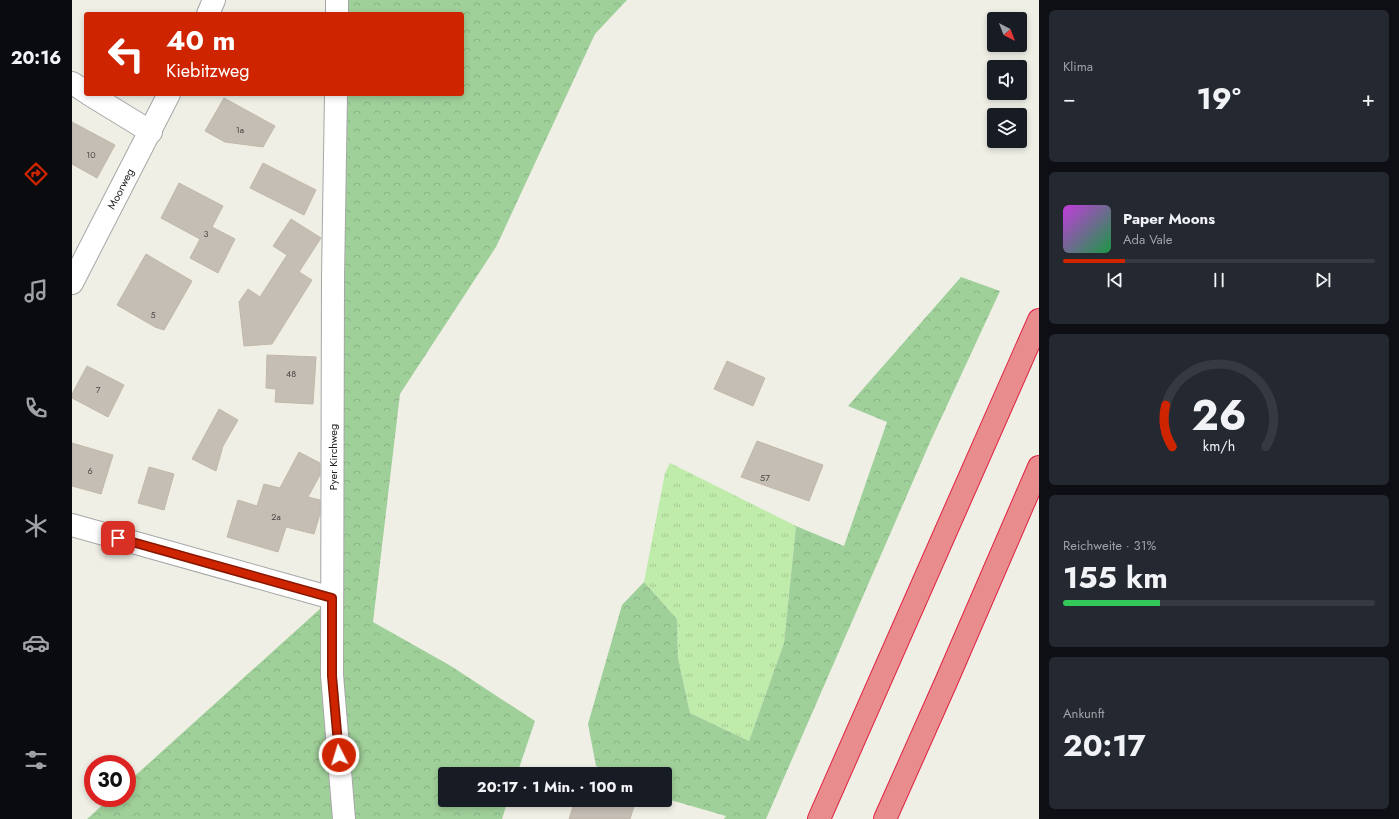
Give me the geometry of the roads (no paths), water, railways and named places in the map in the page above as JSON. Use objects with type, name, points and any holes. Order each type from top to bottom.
[{"type":"highway","points":[[819,819],[1039,320]]},
{"type":"highway","points":[[885,819],[1039,467]]},
{"type":"street","points":[[209,12],[214,0]]},
{"type":"street","points":[[337,0],[337,12]]},
{"type":"street","points":[[72,83],[84,91]]},
{"type":"street","points":[[92,96],[151,132]]},
{"type":"street","name":"Moorweg","points":[[72,283],[151,132],[168,96]]},
{"type":"street","name":"Pyer Kirchweg","points":[[336,96],[333,278],[332,676],[344,819]]},
{"type":"street","points":[[72,525],[332,598]]}]
